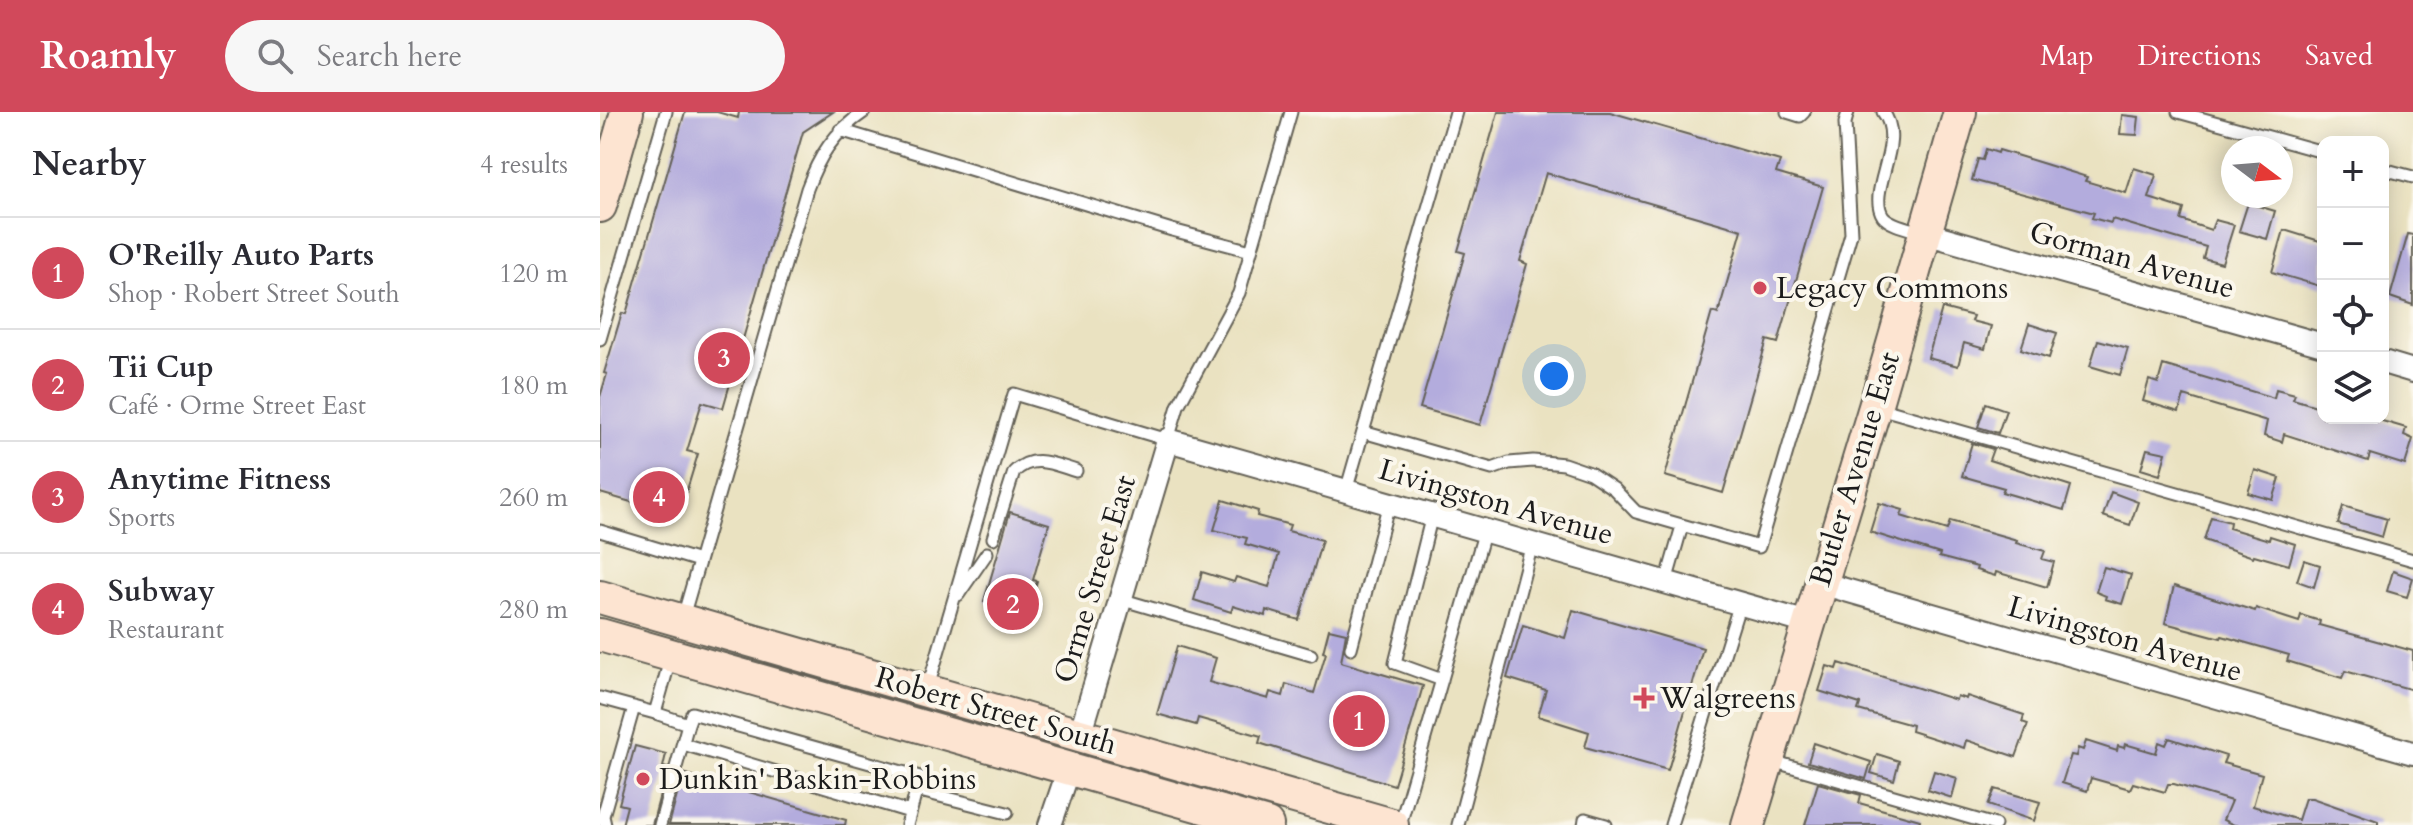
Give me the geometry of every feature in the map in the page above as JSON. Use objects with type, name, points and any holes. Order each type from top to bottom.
[{"type":"main road","points":[[607,169],[627,112]]},
{"type":"main road","name":"Butler Avenue East","points":[[1748,825],[1875,407],[1960,112]]},
{"type":"main road","name":"Robert Street South","points":[[600,597],[1392,825]]},
{"type":"main road","name":"Robert Street South","points":[[600,635],[1267,825]]},
{"type":"main road","points":[[1029,757],[1065,746],[1080,735]]},
{"type":"main road","points":[[1069,769],[1079,759],[1111,744]]},
{"type":"street","name":"Gorman Avenue","points":[[1925,233],[2317,343]]},
{"type":"street","points":[[2389,364],[2413,371]]},
{"type":"street","name":"Livingston Avenue","points":[[1168,440],[1808,623]]},
{"type":"street","name":"Orme Street East","points":[[1080,735],[1168,440]]},
{"type":"street","name":"Livingston Avenue","points":[[1821,583],[2413,753]]},
{"type":"street","points":[[1050,825],[1069,769]]},
{"type":"lane","points":[[600,339],[666,112]]},
{"type":"lane","points":[[682,621],[807,189],[818,160],[840,130],[864,112]]},
{"type":"lane","points":[[926,691],[1014,394],[1168,440],[1178,406],[1239,293],[1291,112]]},
{"type":"lane","points":[[1346,491],[1456,112]]},
{"type":"lane","points":[[1787,112],[1800,116],[1804,112]]},
{"type":"lane","points":[[1363,432],[1492,469],[1509,463],[1533,461],[1564,464],[1590,473],[1614,489],[1636,512],[1759,547],[1851,234],[1845,123],[1848,112]]},
{"type":"lane","points":[[1883,112],[1890,121],[1891,136],[1879,201],[1883,215],[1891,222],[1925,233]]},
{"type":"lane","points":[[2178,112],[2317,150]]},
{"type":"lane","points":[[840,130],[1251,251]]},
{"type":"lane","points":[[2389,171],[2413,177]]},
{"type":"lane","points":[[1875,407],[2413,560]]},
{"type":"lane","points":[[993,538],[1014,472],[1020,465],[1028,460],[1041,460],[1076,471]]},
{"type":"lane","points":[[1351,648],[1389,503]]},
{"type":"lane","points":[[1432,515],[1395,663],[1442,680]]},
{"type":"lane","points":[[1666,582],[1682,526]]},
{"type":"lane","points":[[1400,825],[1485,530]]},
{"type":"lane","points":[[600,531],[699,561]]},
{"type":"lane","points":[[1458,825],[1532,544]]},
{"type":"lane","points":[[953,601],[987,553]]},
{"type":"lane","points":[[1120,599],[1311,655]]},
{"type":"lane","points":[[1671,825],[1740,603]]},
{"type":"lane","points":[[655,713],[671,655]]},
{"type":"lane","points":[[600,698],[920,777],[907,825]]},
{"type":"lane","points":[[605,825],[603,816],[634,707]]},
{"type":"lane","points":[[660,825],[690,719]]},
{"type":"lane","points":[[683,744],[910,812]]},
{"type":"lane","points":[[1767,760],[1995,825]]},
{"type":"lane","points":[[916,790],[1007,813]]},
{"type":"lane","points":[[1584,825],[1585,819],[1606,825]]},
{"type":"building","points":[[685,112],[717,112],[738,118],[739,112],[833,112],[803,132],[723,408],[702,402],[687,451],[698,454],[679,516],[600,493],[600,397],[607,374],[604,373],[622,313],[626,314]]},
{"type":"building","name":"Legacy Commons","points":[[1498,112],[1610,112],[1780,161],[1776,173],[1823,187],[1778,343],[1767,340],[1723,493],[1665,476],[1712,312],[1718,314],[1742,230],[1546,173],[1520,261],[1527,264],[1480,425],[1420,408],[1465,253],[1458,251]]},
{"type":"building","points":[[2122,115],[2139,117],[2137,135],[2120,134]]},
{"type":"building","points":[[1986,149],[1998,153],[1999,150],[2087,177],[2085,181],[2126,193],[2134,168],[2156,175],[2149,198],[2184,209],[2181,220],[2211,230],[2215,220],[2234,225],[2222,263],[2203,258],[2206,247],[2112,219],[2111,223],[2092,218],[2094,213],[1972,180],[1978,159],[1983,160]]},
{"type":"building","points":[[2246,208],[2275,211],[2267,239],[2239,231]]},
{"type":"building","points":[[2284,230],[2317,240],[2317,285],[2272,272]]},
{"type":"building","points":[[2408,234],[2413,235],[2413,305],[2390,297]]},
{"type":"building","points":[[1942,308],[1973,316],[1971,321],[1991,326],[1985,349],[1964,343],[1958,366],[1928,358]]},
{"type":"building","points":[[2029,324],[2057,333],[2049,358],[2021,349]]},
{"type":"building","points":[[2098,340],[2128,348],[2120,375],[2090,366]]},
{"type":"building","points":[[2163,365],[2274,398],[2276,389],[2295,394],[2293,399],[2317,406],[2317,424],[2389,423],[2406,428],[2404,435],[2413,439],[2405,465],[2370,454],[2368,461],[2284,434],[2282,442],[2264,436],[2267,421],[2184,396],[2179,412],[2143,401],[2149,380],[2158,383]]},
{"type":"building","points":[[1986,403],[2006,410],[1998,433],[1978,427]]},
{"type":"building","points":[[1972,443],[1993,449],[1989,460],[2071,486],[2064,510],[2002,492],[2004,488],[1962,476]]},
{"type":"building","points":[[2147,449],[2166,453],[2160,475],[2141,469]]},
{"type":"building","points":[[2255,470],[2280,478],[2273,500],[2248,493]]},
{"type":"building","points":[[2111,492],[2138,502],[2130,525],[2103,516]]},
{"type":"building","points":[[1223,500],[1258,511],[1257,516],[1290,525],[1288,531],[1322,540],[1299,620],[1266,610],[1265,616],[1233,606],[1231,612],[1194,600],[1202,572],[1234,582],[1236,577],[1269,587],[1279,554],[1245,544],[1247,538],[1214,530]]},
{"type":"building","points":[[1879,503],[1903,510],[1901,516],[1947,530],[1950,521],[2045,551],[2042,559],[2054,562],[2047,587],[1996,572],[1995,576],[1976,570],[1977,567],[1870,532]]},
{"type":"building","points":[[2343,506],[2387,519],[2382,537],[2338,524]]},
{"type":"building","points":[[1010,512],[1049,524],[1033,580],[1037,581],[1026,620],[1005,614],[1007,607],[984,601]]},
{"type":"building","points":[[2211,517],[2230,522],[2229,528],[2295,544],[2289,565],[2253,557],[2204,540]]},
{"type":"building","points":[[2304,560],[2320,565],[2314,587],[2297,581]]},
{"type":"building","points":[[2104,567],[2131,575],[2122,604],[2105,599],[2106,596],[2096,592]]},
{"type":"building","points":[[2393,571],[2413,578],[2407,597],[2387,591]]},
{"type":"building","points":[[2174,586],[2299,622],[2301,615],[2320,621],[2319,625],[2413,651],[2413,690],[2345,671],[2342,678],[2287,661],[2289,655],[2165,623]]},
{"type":"building","points":[[1573,610],[1703,648],[1668,770],[1585,747],[1589,732],[1538,716],[1546,690],[1507,678],[1523,625],[1565,638]]},
{"type":"building","points":[[1329,629],[1346,633],[1341,662],[1423,686],[1394,785],[1259,743],[1261,736],[1198,718],[1196,725],[1157,714],[1177,646],[1216,658],[1209,682],[1268,699],[1270,692],[1283,696],[1286,684],[1314,693],[1326,653],[1323,652]]},
{"type":"building","points":[[1839,663],[1956,700],[1957,696],[1966,699],[1967,696],[2024,715],[2022,722],[2028,724],[2016,757],[1966,740],[1964,748],[1911,731],[1912,725],[1858,710],[1860,704],[1819,691],[1827,666],[1837,669]]},
{"type":"building","points":[[2169,738],[2226,756],[2223,763],[2262,774],[2253,806],[2298,820],[2305,798],[2312,798],[2378,821],[2378,825],[2234,825],[2223,820],[2231,801],[2174,784],[2168,784],[2165,792],[2133,783],[2130,789],[2091,778],[2087,791],[2062,783],[2071,755],[2076,756],[2078,748],[2083,750],[2086,741],[2117,751],[2118,746],[2124,748],[2125,744],[2156,753],[2159,742],[2166,745]]},
{"type":"building","points":[[1814,743],[1871,762],[1866,779],[1808,762]]},
{"type":"building","name":"Dunkin' Baskin-Robbins","points":[[635,746],[666,754],[663,767],[667,768],[652,825],[622,825],[627,806],[619,804]]},
{"type":"building","points":[[1877,754],[1899,761],[1894,780],[1871,773]]},
{"type":"building","points":[[1934,771],[1957,778],[1952,798],[1928,790]]},
{"type":"building","points":[[683,773],[846,820],[845,825],[669,825]]},
{"type":"building","points":[[1818,783],[1861,795],[1859,803],[1920,820],[1919,825],[1805,825]]},
{"type":"building","points":[[1995,789],[2040,802],[2034,821],[1988,805]]},
{"type":"place","name":"Legacy Commons","points":[[1760,288]]},
{"type":"place","name":"Anytime Fitness","points":[[724,358]]},
{"type":"place","name":"Subway","points":[[659,497]]},
{"type":"place","name":"Tii Cup","points":[[1013,604]]},
{"type":"place","name":"Walgreens","points":[[1644,698]]},
{"type":"place","name":"O'Reilly Auto Parts","points":[[1359,721]]},
{"type":"place","name":"Dunkin' Baskin-Robbins","points":[[643,779]]}]
